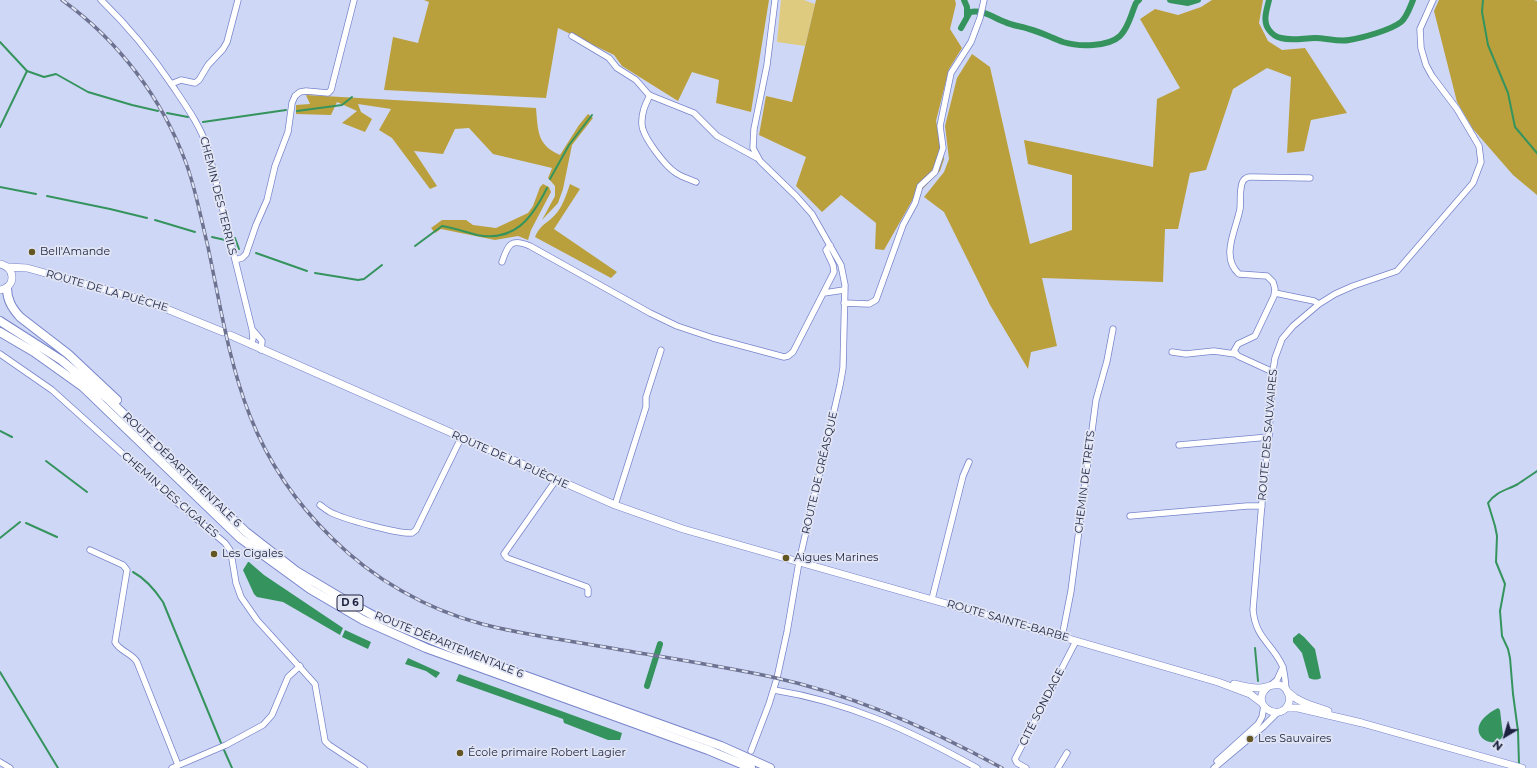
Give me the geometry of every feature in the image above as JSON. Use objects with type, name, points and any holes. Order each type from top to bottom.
[{"type":"highway","points":[[3,289],[17,314],[92,375],[123,406],[160,449]]},
{"type":"highway","name":"ROUTE DÉPARTEMENTALE 6","points":[[0,321],[61,360],[110,400],[246,532],[296,571],[374,616],[473,657],[721,746],[770,768]]},
{"type":"highway","name":"ROUTE DÉPARTEMENTALE 6","points":[[0,332],[34,352],[83,387],[240,538],[310,589],[335,604],[363,620],[426,648],[695,745],[751,768]]},
{"type":"highway","points":[[0,337],[83,387]]},
{"type":"main road","name":"ROUTE DE LA PUÈCHE","points":[[0,264],[8,267],[35,270],[147,301],[227,334],[615,505],[683,529],[799,562]]},
{"type":"main road","points":[[3,289],[12,280],[11,272],[8,267]]},
{"type":"main road","name":"ROUTE DE LA PUÈCHE","points":[[12,280],[14,276],[20,273],[35,270]]},
{"type":"main road","name":"ROUTE SAINTE-BARBE","points":[[799,562],[1218,682],[1250,694],[1263,705]]},
{"type":"main road","name":"ROUTE SAINTE-BARBE","points":[[1218,682],[1257,688],[1270,685]]},
{"type":"main road","points":[[1362,723],[1301,702],[1294,698],[1281,685],[1270,685],[1263,692],[1263,705],[1270,711],[1278,712],[1286,708],[1298,708],[1362,723],[1522,768]]},
{"type":"main road","points":[[1286,708],[1289,700],[1287,691]]},
{"type":"street","name":"CHEMIN DES TERRILS","points":[[101,0],[131,31],[150,54],[193,116],[204,137],[252,329],[253,339],[251,345]]},
{"type":"street","points":[[171,84],[181,80],[195,83],[199,80],[208,65],[224,48],[227,42],[238,0]]},
{"type":"street","points":[[235,260],[242,258],[246,254],[267,200],[275,166],[290,123],[292,103],[295,96],[300,92],[306,91],[328,93],[331,90],[354,0]]},
{"type":"street","points":[[758,158],[753,148],[754,129],[766,65],[775,0]]},
{"type":"street","points":[[844,303],[869,304],[876,300],[900,231],[916,204],[920,186],[935,172],[943,148],[940,126],[951,72],[971,42],[981,14],[984,0]]},
{"type":"street","name":"ROUTE DES SAUVAIRES","points":[[1287,691],[1283,667],[1279,659],[1262,638],[1254,620],[1253,610],[1275,358],[1282,340],[1293,326],[1319,304],[1335,294],[1353,286],[1397,271],[1473,183],[1477,174],[1481,162],[1479,146],[1457,109],[1432,76],[1426,65],[1421,48],[1420,29],[1433,0]]},
{"type":"street","points":[[572,36],[610,58],[617,68],[636,80],[650,95],[694,113],[717,136],[758,158]]},
{"type":"street","points":[[650,95],[643,110],[642,124],[645,135],[671,169],[681,176],[696,182]]},
{"type":"street","name":"ROUTE DE GRÉASQUE","points":[[751,751],[774,690],[787,632],[799,562],[840,385],[843,368],[844,303],[841,265],[812,214],[758,158]]},
{"type":"street","points":[[1235,354],[1234,350],[1238,344],[1255,336],[1275,293],[1273,282],[1270,278],[1263,275],[1239,274],[1232,266],[1231,246],[1240,209],[1242,183],[1245,179],[1252,177],[1310,178]]},
{"type":"street","points":[[502,262],[510,244],[522,242],[650,313],[677,326],[713,338],[784,357],[793,352],[824,293],[834,270],[826,250],[830,245]]},
{"type":"street","points":[[824,293],[844,290]]},
{"type":"street","points":[[1275,293],[1314,301],[1319,304]]},
{"type":"street","name":"CHEMIN DES TERRILS","points":[[252,329],[262,341],[262,350]]},
{"type":"street","name":"CHEMIN DE TRETS","points":[[1062,637],[1072,585],[1096,400],[1107,361],[1113,329]]},
{"type":"street","points":[[615,505],[646,407],[646,397],[661,350]]},
{"type":"street","points":[[1172,352],[1186,354],[1214,352],[1235,354],[1273,372]]},
{"type":"street","name":"CHEMIN DES CIGALES","points":[[0,354],[52,390],[174,500],[225,543],[230,553],[236,583],[241,597],[257,620],[315,684],[325,741],[329,746],[364,768]]},
{"type":"street","points":[[1179,445],[1269,437]]},
{"type":"street","points":[[320,504],[330,513],[380,528],[412,534],[416,530],[461,438]]},
{"type":"street","points":[[932,599],[963,476],[969,462]]},
{"type":"street","points":[[556,480],[504,554],[507,558],[586,587],[588,588],[588,594]]},
{"type":"street","points":[[1130,516],[1262,506]]},
{"type":"street","points":[[90,550],[123,565],[128,570],[115,642],[118,647],[131,655],[137,662],[178,765]]},
{"type":"street","name":"CITÉ SONDAGE","points":[[1026,768],[1016,763],[1014,759],[1076,641]]},
{"type":"street","points":[[172,768],[226,745],[263,724],[272,715],[288,678],[300,666]]},
{"type":"street","points":[[1270,685],[1276,680],[1283,667]]},
{"type":"street","points":[[774,690],[827,701],[864,713],[936,745],[977,768]]},
{"type":"street","points":[[1213,768],[1223,754],[1258,724],[1262,717],[1263,705]]},
{"type":"street","points":[[1213,768],[1257,732],[1278,712]]},
{"type":"street","points":[[1058,768],[1067,753]]},
{"type":"street","points":[[0,762],[10,768]]},
{"type":"shaded area","points":[[424,0],[769,0],[751,112],[716,103],[719,80],[692,72],[678,101],[622,66],[614,55],[558,28],[546,98],[384,90],[393,37],[418,43],[429,2]]},
{"type":"shaded area","points":[[781,0],[804,0],[815,4],[805,46],[777,42]]},
{"type":"shaded area","points":[[816,0],[955,0],[956,4],[950,29],[962,48],[949,69],[936,121],[944,159],[940,171],[913,199],[884,250],[875,249],[876,223],[841,195],[822,212],[796,186],[806,157],[759,135],[766,96],[792,102]]},
{"type":"shaded area","points":[[1212,0],[1263,0],[1259,23],[1268,41],[1282,50],[1305,48],[1347,113],[1311,120],[1304,151],[1287,153],[1291,77],[1267,68],[1233,89],[1206,170],[1190,173],[1178,229],[1165,229],[1163,282],[1042,278],[1057,346],[1031,352],[1028,369],[990,305],[944,212],[924,197],[944,172],[949,159],[945,126],[957,78],[972,54],[990,67],[1030,244],[1072,230],[1072,175],[1028,164],[1024,140],[1153,167],[1157,99],[1180,88],[1140,19],[1155,9],[1178,15],[1201,7]]},
{"type":"shaded area","points":[[1439,0],[1537,1],[1537,195],[1513,175],[1473,129],[1457,102],[1434,11]]},
{"type":"shaded area","points":[[306,95],[536,108],[538,130],[543,142],[552,151],[560,155],[579,125],[588,114],[593,118],[572,145],[563,189],[558,203],[542,220],[555,196],[555,186],[548,178],[552,168],[493,154],[469,128],[455,129],[443,154],[414,151],[437,186],[430,189],[392,138],[379,130],[391,109],[358,104],[361,112],[372,119],[365,132],[342,123],[357,111],[337,102],[331,115],[296,114],[296,105],[310,104]]},
{"type":"shaded area","points":[[543,184],[549,187],[551,192],[531,230],[528,240],[518,236],[495,240],[441,229],[435,233],[431,228],[442,220],[466,220],[473,225],[496,228],[528,213],[533,206],[540,187]]},
{"type":"shaded area","points":[[570,184],[580,189],[554,229],[617,272],[611,278],[535,237],[541,227],[560,209]]},
{"type":"shaded area","points":[[248,562],[264,575],[343,628],[340,635],[283,602],[257,597],[254,594],[243,570]]},
{"type":"shaded area","points":[[345,630],[371,642],[368,649],[342,637]]},
{"type":"shaded area","points":[[1299,633],[1315,649],[1321,678],[1315,680],[1309,678],[1302,653],[1293,642],[1293,638]]},
{"type":"shaded area","points":[[408,658],[440,673],[436,678],[426,671],[405,664]]},
{"type":"shaded area","points":[[459,674],[622,733],[620,740],[608,740],[564,723],[563,719],[456,681]]},
{"type":"shaded area","points":[[1498,708],[1500,710],[1503,735],[1499,740],[1493,742],[1487,741],[1482,737],[1479,731],[1480,724],[1486,716]]},
{"type":"waterway","points":[[964,0],[967,7],[967,16]]},
{"type":"waterway","points":[[961,28],[970,12],[974,11],[988,14],[1011,24],[1070,44],[1101,44],[1115,40],[1120,36],[1126,29],[1136,3],[1139,0]]},
{"type":"waterway","points":[[1170,0],[1188,3],[1198,0]]},
{"type":"waterway","points":[[1269,0],[1266,23],[1269,30],[1276,36],[1289,39],[1315,38],[1341,41],[1369,36],[1396,25],[1405,17],[1413,0]]},
{"type":"waterway","points":[[1483,0],[1482,12],[1488,45],[1508,93],[1515,127],[1537,153]]},
{"type":"waterway","points":[[0,42],[27,71]]},
{"type":"waterway","points":[[0,127],[27,71],[44,77],[56,74],[88,92],[158,111]]},
{"type":"waterway","points":[[297,111],[342,105],[352,97]]},
{"type":"waterway","points":[[203,122],[286,110]]},
{"type":"waterway","points":[[167,113],[188,117]]},
{"type":"waterway","points":[[550,179],[569,145],[592,115]]},
{"type":"waterway","points":[[0,187],[36,194]]},
{"type":"waterway","points":[[415,246],[442,226],[477,235],[490,236],[502,235],[512,231],[528,218],[547,188]]},
{"type":"waterway","points":[[47,196],[147,218]]},
{"type":"waterway","points":[[155,220],[195,232]]},
{"type":"waterway","points":[[212,237],[225,240]]},
{"type":"waterway","points":[[235,238],[239,249]]},
{"type":"waterway","points":[[256,253],[307,271]]},
{"type":"waterway","points":[[315,273],[358,280],[364,279],[382,265]]},
{"type":"waterway","points":[[0,431],[12,437]]},
{"type":"waterway","points":[[46,461],[87,492]]},
{"type":"waterway","points":[[1519,764],[1518,731],[1510,658],[1502,636],[1500,611],[1505,584],[1496,562],[1497,536],[1488,503],[1494,496],[1518,484],[1537,471]]},
{"type":"waterway","points":[[0,538],[20,522]]},
{"type":"waterway","points":[[26,523],[57,537]]},
{"type":"waterway","points":[[133,572],[150,585],[163,602],[221,743]]},
{"type":"waterway","points":[[647,686],[660,644]]},
{"type":"waterway","points":[[1255,648],[1258,681]]},
{"type":"waterway","points":[[0,672],[58,768]]},
{"type":"waterway","points":[[224,750],[232,768]]},
{"type":"railway","points":[[62,0],[102,33],[120,52],[151,93],[164,116],[176,139],[193,184],[236,375],[257,433],[265,450],[295,497],[319,525],[365,567],[401,591],[421,601],[461,618],[482,624],[521,633],[772,677],[832,693],[862,703],[919,726],[1002,768]]},
{"type":"place","name":"Bell'Amande","points":[[32,252]]},
{"type":"place","name":"Les Cigales","points":[[214,554]]},
{"type":"place","name":"Aigues Marines","points":[[786,558]]},
{"type":"place","name":"Les Sauvaires","points":[[1250,739]]},
{"type":"place","name":"École primaire Robert Lagier","points":[[460,753]]}]
